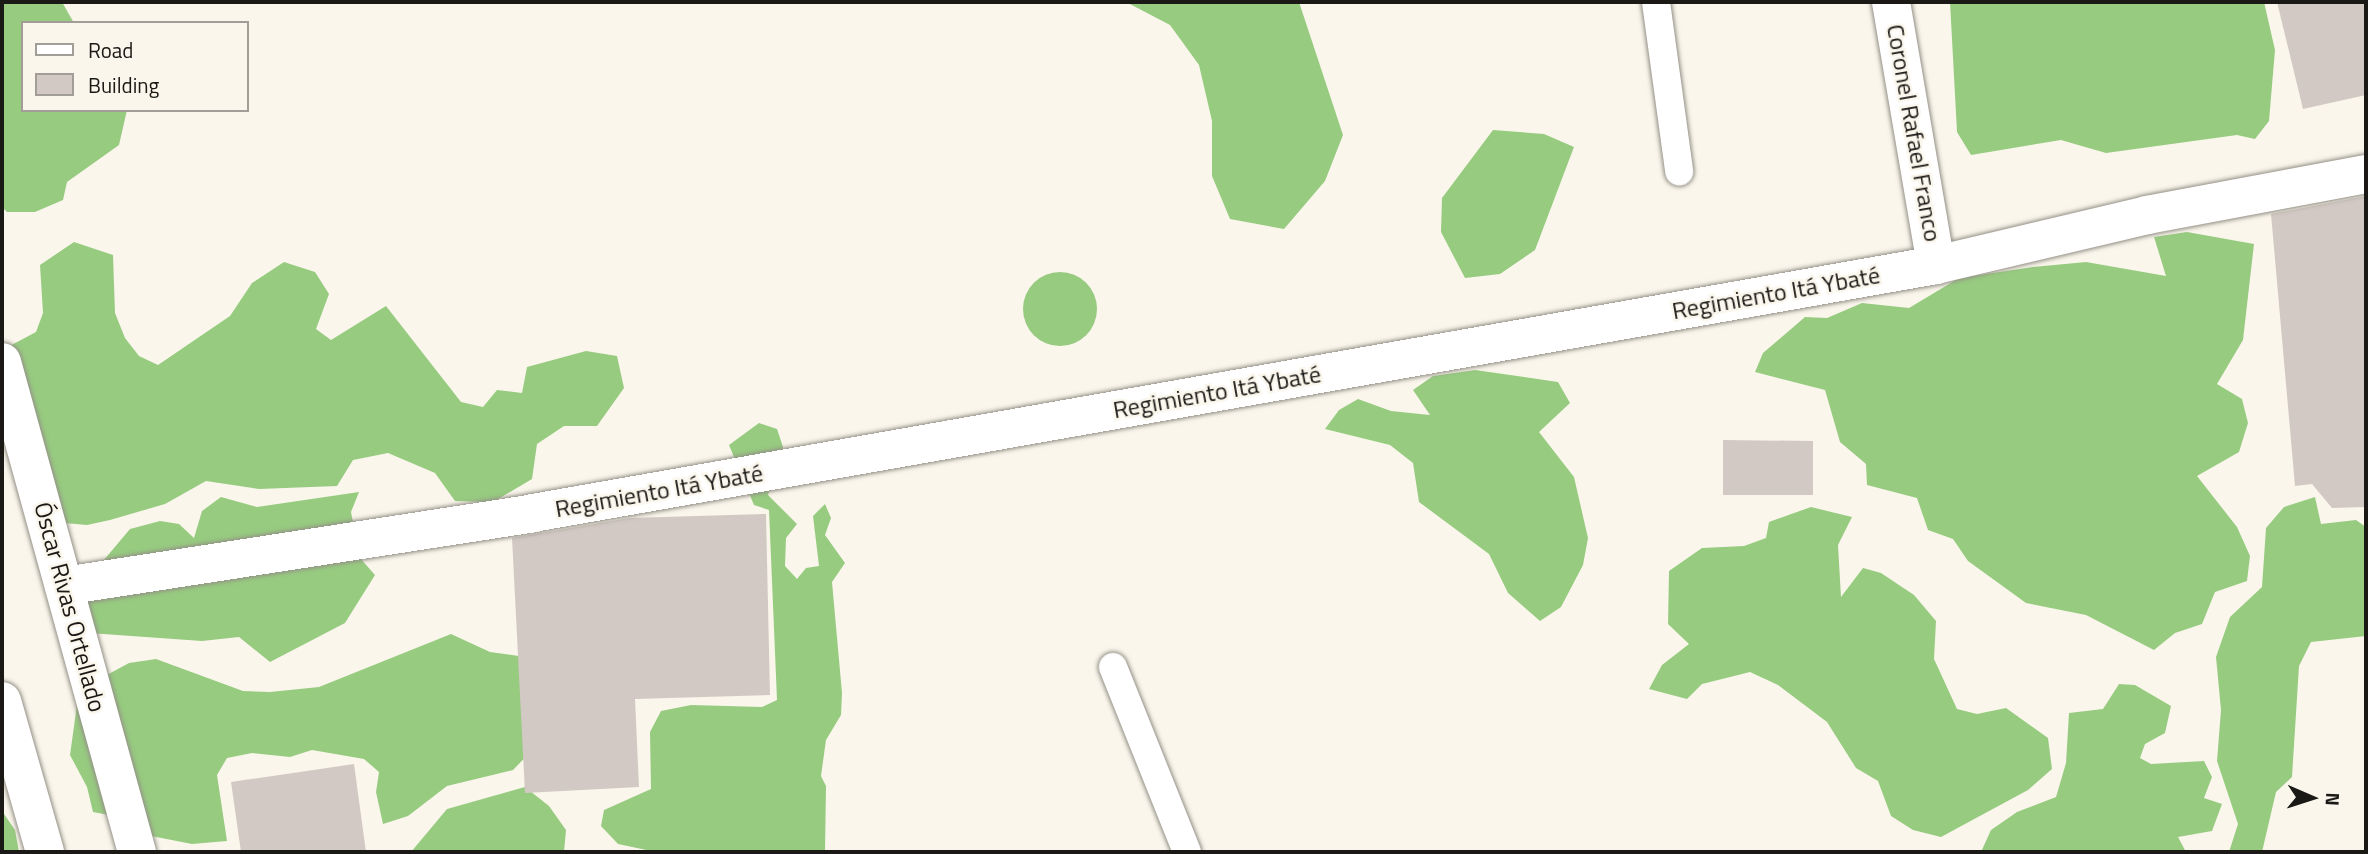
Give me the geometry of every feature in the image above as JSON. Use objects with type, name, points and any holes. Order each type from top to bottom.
[{"type":"street","name":"Coronel Rafael Franco","points":[[1891,2],[1936,265]]},
{"type":"street","name":"Regimiento Itá Ybaté","points":[[64,586],[533,513],[1936,265],[2147,215],[2366,174]]},
{"type":"street","name":"Óscar Rivas Ortellado","points":[[2,362],[137,852]]},
{"type":"street","points":[[2,701],[45,852]]},
{"type":"lane","points":[[1656,2],[1679,171]]},
{"type":"lane","points":[[1113,667],[1187,852]]},
{"type":"green space","points":[[2,2],[62,2],[73,21],[21,21],[21,112],[127,112],[119,145],[67,182],[63,200],[35,212],[7,212],[2,207]]},
{"type":"green space","points":[[1126,2],[1299,2],[1343,135],[1325,181],[1284,229],[1230,219],[1212,176],[1212,121],[1199,65],[1170,25]]},
{"type":"green space","points":[[1950,2],[2264,2],[2275,50],[2269,121],[2255,139],[2237,135],[2106,153],[2061,140],[1971,155],[1957,132]]},
{"type":"green space","points":[[1493,130],[1544,134],[1574,147],[1535,250],[1500,274],[1465,278],[1441,232],[1442,198]]},
{"type":"green space","points":[[2187,232],[2254,244],[2243,340],[2217,384],[2242,399],[2248,423],[2239,452],[2197,476],[2237,527],[2250,556],[2247,581],[2215,592],[2202,624],[2175,633],[2154,650],[2086,615],[2026,603],[1968,561],[1953,539],[1928,530],[1917,498],[1867,485],[1866,464],[1840,442],[1825,390],[1755,372],[1763,353],[1805,317],[1827,318],[1862,303],[1909,308],[1959,278],[2033,267],[2086,262],[2166,276],[2154,237]]},
{"type":"green space","points":[[74,242],[113,255],[115,313],[125,338],[139,356],[158,365],[230,316],[252,283],[284,262],[315,272],[329,294],[316,329],[331,340],[386,306],[461,402],[483,407],[497,390],[522,393],[527,367],[586,351],[617,356],[624,388],[597,426],[564,426],[537,444],[532,479],[493,502],[455,501],[435,473],[388,453],[353,460],[337,486],[259,489],[206,481],[165,504],[110,520],[87,525],[41,521],[2,350],[36,332],[43,313],[40,265]]},
{"type":"green space","points":[[1060,272],[1074,275],[1086,283],[1094,295],[1097,309],[1094,323],[1086,335],[1074,343],[1060,346],[1046,343],[1034,335],[1026,323],[1023,309],[1026,295],[1034,283],[1046,275]]},
{"type":"green space","points":[[1475,370],[1558,382],[1570,403],[1539,432],[1574,477],[1588,538],[1583,565],[1561,607],[1540,621],[1508,593],[1489,554],[1419,502],[1413,463],[1390,445],[1325,429],[1339,410],[1358,399],[1391,411],[1430,415],[1413,390],[1433,376]]},
{"type":"green space","points":[[759,423],[777,429],[783,447],[768,495],[797,524],[786,538],[785,566],[797,579],[806,568],[819,566],[813,516],[825,504],[831,518],[825,535],[845,563],[832,582],[842,693],[841,715],[826,740],[821,776],[826,786],[825,852],[656,852],[618,844],[601,826],[604,810],[651,789],[650,732],[661,711],[691,705],[762,707],[777,700],[769,510],[754,505],[729,445]]},
{"type":"green space","points":[[359,492],[351,512],[360,558],[375,575],[345,623],[270,662],[239,637],[202,641],[75,632],[66,605],[130,529],[160,521],[179,524],[194,538],[202,511],[221,497],[257,507]]},
{"type":"green space","points":[[2315,497],[2321,524],[2356,520],[2366,527],[2366,636],[2311,642],[2299,666],[2292,777],[2276,792],[2262,852],[2229,852],[2238,824],[2217,761],[2221,710],[2216,657],[2230,617],[2262,587],[2266,528],[2284,507]]},
{"type":"green space","points":[[1811,507],[1852,517],[1838,545],[1841,597],[1863,568],[1881,573],[1914,595],[1936,621],[1934,659],[1957,709],[1977,714],[2006,708],[2048,738],[2052,769],[2028,790],[1941,837],[1913,830],[1891,816],[1878,781],[1856,768],[1827,722],[1778,685],[1750,672],[1702,684],[1687,699],[1649,689],[1662,665],[1689,644],[1668,624],[1669,571],[1702,548],[1744,546],[1766,538],[1769,522]]},
{"type":"green space","points":[[451,634],[490,652],[519,656],[544,738],[513,770],[447,786],[408,816],[383,824],[376,792],[379,772],[364,759],[312,750],[290,757],[252,753],[227,758],[217,775],[227,841],[192,844],[136,833],[119,817],[93,812],[87,787],[70,755],[79,690],[129,663],[156,659],[243,691],[270,692],[319,687]]},
{"type":"green space","points":[[2119,684],[2135,685],[2171,706],[2165,733],[2145,744],[2140,758],[2151,764],[2204,761],[2212,777],[2204,798],[2222,804],[2212,831],[2178,837],[2186,852],[1981,852],[1991,830],[2017,812],[2056,797],[2066,763],[2069,713],[2103,709]]},
{"type":"green space","points":[[525,787],[549,806],[566,830],[564,852],[411,852],[447,809]]},
{"type":"green space","points":[[2,811],[15,830],[19,852],[2,852]]},
{"type":"building","points":[[2277,2],[2366,2],[2366,95],[2303,109]]},
{"type":"building","points":[[2366,196],[2366,507],[2332,508],[2312,484],[2295,486],[2271,214]]},
{"type":"building","points":[[1723,440],[1813,441],[1813,495],[1723,495]]},
{"type":"building","points":[[766,514],[770,695],[635,699],[639,787],[525,793],[512,538],[629,518]]},
{"type":"building","points":[[354,764],[366,852],[241,852],[231,782]]}]
